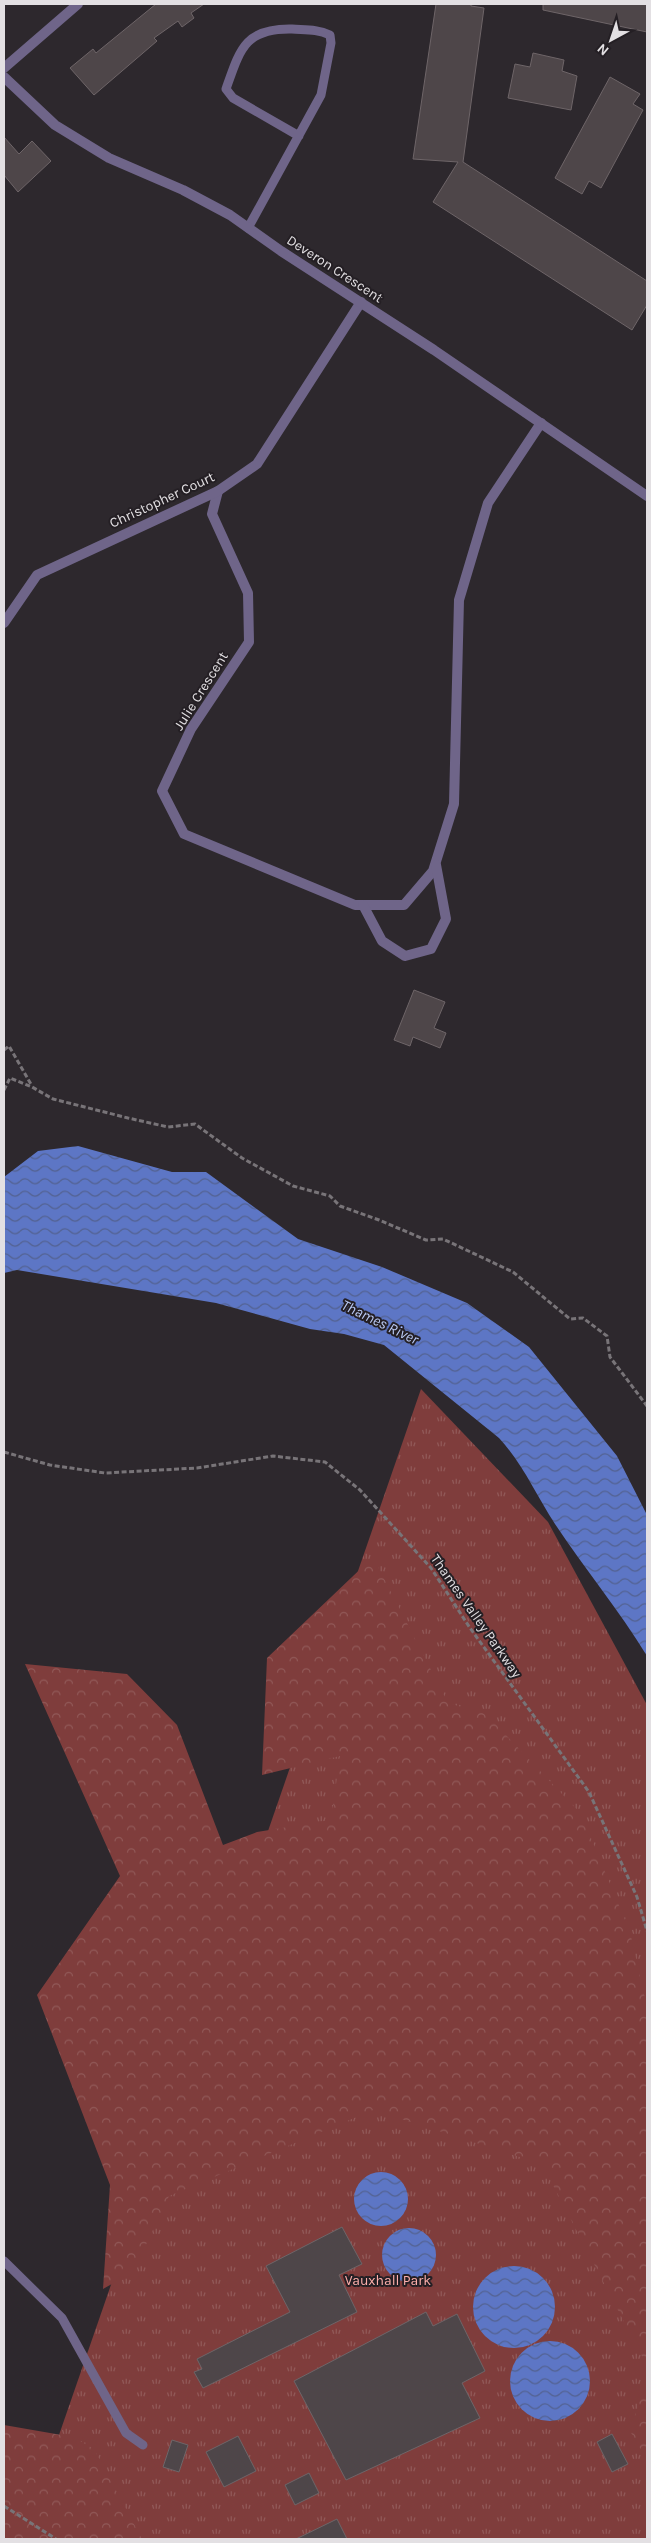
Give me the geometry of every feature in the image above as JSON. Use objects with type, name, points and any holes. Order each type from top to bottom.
[{"type":"street","points":[[4,68],[78,4]]},
{"type":"street","name":"Deveron Crescent","points":[[4,77],[55,125],[110,158],[183,190],[230,215],[647,496]]},
{"type":"street","name":"Christopher Court","points":[[4,623],[37,574],[218,491],[257,464],[361,302]]},
{"type":"street","name":"Julie Crescent","points":[[218,491],[212,514],[248,593],[249,642],[191,728],[162,791],[184,834],[355,905],[404,905],[433,871],[454,804],[459,600],[488,503],[541,423]]},
{"type":"street","name":"Julie Crescent","points":[[364,905],[382,941],[405,956],[431,950],[446,918],[436,864]]},
{"type":"lane","points":[[248,228],[299,136],[321,95],[331,43],[330,35],[320,30],[273,29],[250,39],[238,55],[226,89],[232,98],[299,136]]},
{"type":"lane","points":[[4,2261],[62,2318],[126,2434],[143,2445]]},
{"type":"path","points":[[4,1050],[8,1046],[32,1087]]},
{"type":"path","points":[[4,1090],[10,1078],[32,1087],[52,1099],[128,1118],[168,1127],[195,1124],[242,1158],[293,1186],[330,1196],[340,1206],[380,1220],[426,1240],[444,1239],[498,1264],[513,1272],[570,1319],[583,1318],[607,1336],[610,1357],[647,1406]]},
{"type":"path","name":"Thames Valley Parkway","points":[[4,1452],[50,1465],[105,1473],[197,1468],[273,1456],[325,1462],[360,1490],[431,1568],[470,1628],[589,1792],[637,1897],[647,1932]]},
{"type":"path","points":[[4,2506],[56,2539]]},
{"type":"green space","name":"Vauxhall Park","points":[[421,1389],[548,1522],[647,1705],[647,2539],[23,2539]]},
{"type":"green space","points":[[373,1557],[448,1703],[486,1714],[581,1814],[630,1932],[647,2007],[647,2366],[542,2164],[373,2110],[169,2196],[133,2272],[103,2289],[110,2185],[37,1995],[120,1876],[25,1664],[127,1674],[177,1725],[223,1845],[257,1832],[331,1820],[340,1756],[262,1775],[267,1658]]},
{"type":"green space","points":[[647,2376],[647,2460],[630,2431]]},
{"type":"green space","points":[[4,2425],[73,2437],[94,2449],[142,2539],[4,2539]]},
{"type":"water","name":"Thames River","points":[[78,1146],[172,1172],[206,1172],[298,1239],[382,1267],[467,1303],[529,1347],[617,1456],[647,1515],[647,1656],[555,1524],[508,1448],[499,1438],[384,1345],[344,1334],[310,1329],[216,1303],[17,1270],[4,1273],[4,1177],[38,1151]]},
{"type":"water","points":[[381,2172],[391,2174],[400,2180],[406,2189],[408,2199],[406,2209],[400,2218],[391,2224],[381,2226],[371,2224],[362,2218],[356,2209],[354,2199],[356,2189],[362,2180],[371,2174]]},
{"type":"water","points":[[404,2228],[414,2228],[424,2232],[432,2240],[436,2255],[432,2270],[424,2278],[414,2282],[404,2282],[394,2278],[386,2270],[382,2260],[382,2250],[386,2240],[394,2232]]},
{"type":"water","points":[[514,2266],[530,2269],[543,2278],[552,2291],[555,2307],[552,2323],[543,2336],[530,2345],[514,2348],[498,2345],[485,2336],[476,2323],[473,2307],[476,2291],[485,2278],[498,2269]]},
{"type":"water","points":[[550,2341],[565,2344],[578,2353],[587,2366],[590,2381],[587,2396],[578,2409],[565,2418],[550,2421],[535,2418],[522,2409],[513,2396],[510,2381],[513,2366],[522,2353],[535,2344]]},
{"type":"building","points":[[156,4],[204,4],[191,13],[194,18],[182,27],[178,21],[154,38],[157,41],[94,95],[70,68],[93,49],[96,53]]},
{"type":"building","points":[[436,4],[471,4],[471,6],[484,8],[463,162],[647,281],[647,305],[632,330],[433,202],[458,162],[413,159]]},
{"type":"building","points":[[543,4],[647,4],[647,32],[543,10]]},
{"type":"building","points":[[533,53],[564,60],[562,71],[577,76],[571,110],[508,98],[515,64],[530,67]]},
{"type":"building","points":[[610,77],[640,94],[633,104],[643,110],[601,188],[589,181],[582,194],[555,178]]},
{"type":"building","points":[[4,137],[19,154],[32,141],[51,161],[18,192],[4,175]]},
{"type":"building","points":[[414,990],[445,1002],[434,1028],[446,1033],[440,1048],[413,1037],[410,1046],[394,1040]]},
{"type":"building","points":[[342,2227],[362,2264],[339,2275],[357,2312],[203,2388],[194,2372],[202,2369],[197,2359],[290,2312],[266,2266]]},
{"type":"building","points":[[426,2312],[433,2326],[457,2314],[485,2371],[462,2383],[480,2418],[346,2480],[294,2381]]},
{"type":"building","points":[[612,2434],[628,2464],[612,2472],[597,2442]]},
{"type":"building","points":[[238,2436],[256,2471],[224,2487],[206,2452]]},
{"type":"building","points":[[172,2440],[188,2445],[179,2472],[163,2467]]},
{"type":"building","points":[[309,2473],[319,2493],[295,2505],[285,2485]]},
{"type":"building","points":[[337,2519],[347,2539],[296,2539]]}]
